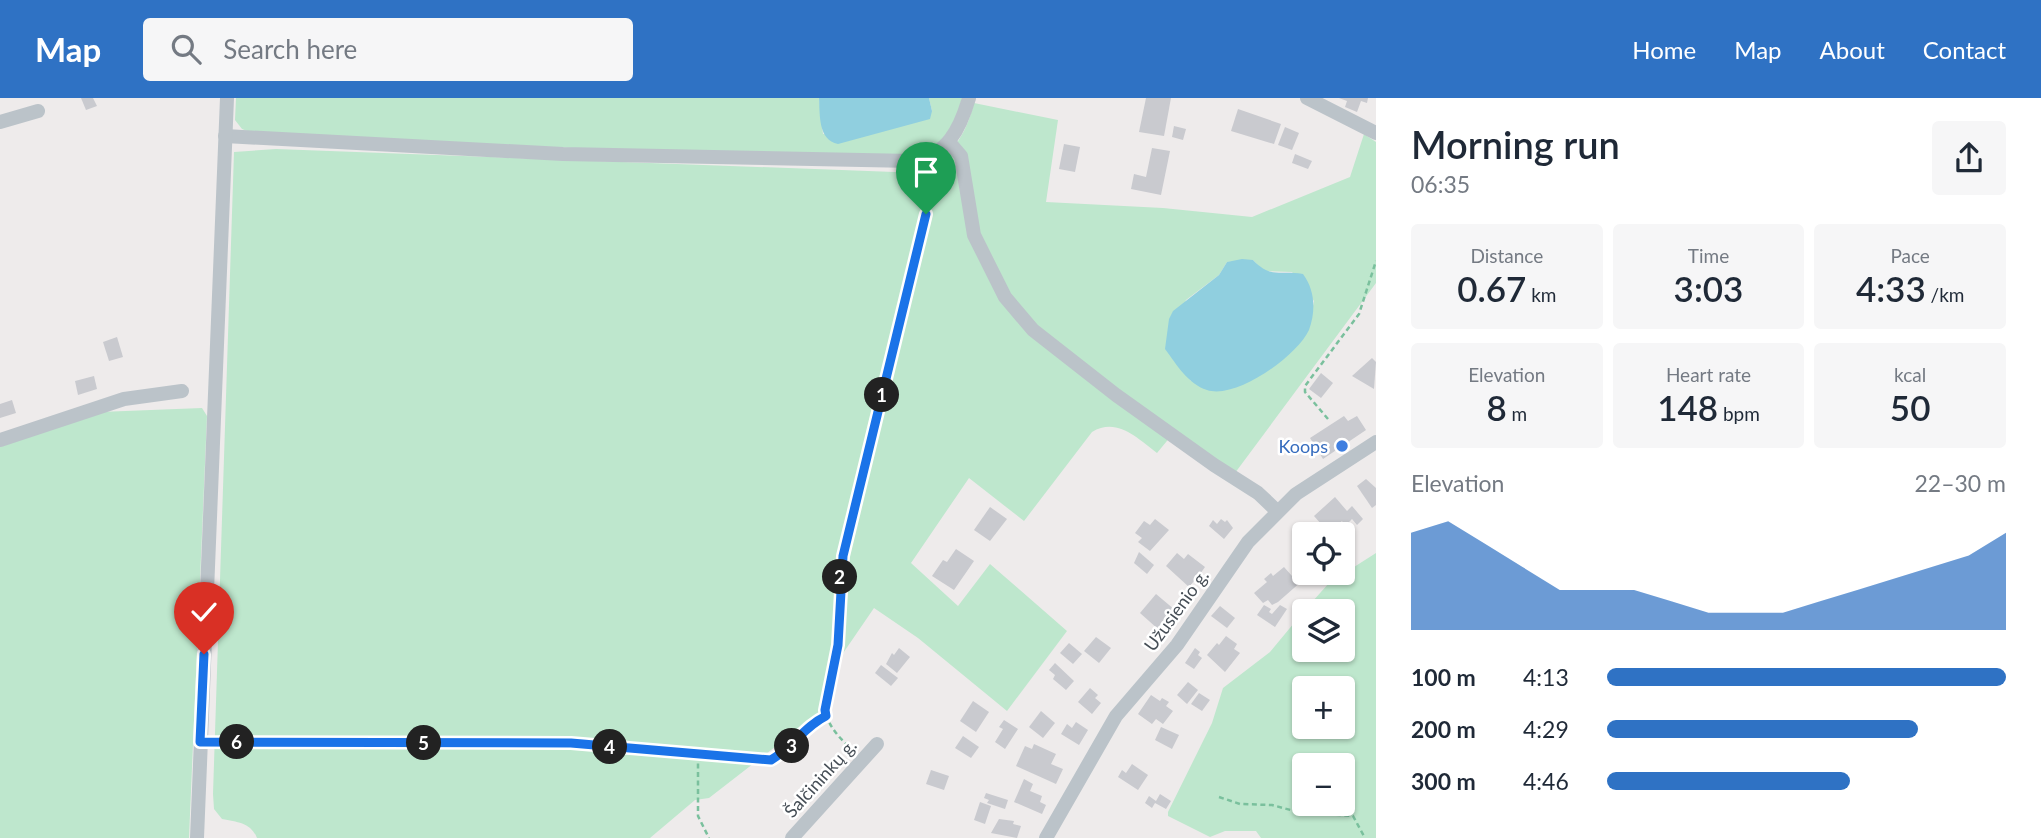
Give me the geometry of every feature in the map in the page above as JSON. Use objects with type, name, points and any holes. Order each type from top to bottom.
[{"type":"street","points":[[197,838],[227,98]]},
{"type":"street","points":[[225,136],[562,154],[912,161],[929,157],[949,142],[958,130],[969,98]]},
{"type":"street","points":[[1307,98],[1376,133]]},
{"type":"street","points":[[0,122],[38,111]]},
{"type":"street","points":[[949,142],[961,156],[974,235],[1004,297],[1033,330],[1213,466],[1258,493],[1277,511]]},
{"type":"street","points":[[0,439],[124,399],[183,391]]},
{"type":"street","name":"Užusienio g.","points":[[1046,838],[1116,716],[1177,645],[1248,542],[1277,511],[1321,476],[1376,442]]},
{"type":"street","name":"Šalčininkų g.","points":[[792,838],[877,744]]},
{"type":"path","points":[[863,758],[843,742],[825,710],[838,645],[843,556],[929,203],[933,173],[929,157]]},
{"type":"path","points":[[1328,419],[1305,392],[1305,386],[1359,314],[1376,261]]},
{"type":"path","points":[[200,748],[571,743],[771,760],[788,750],[816,721],[826,716]]},
{"type":"path","points":[[698,755],[698,816],[709,838]]},
{"type":"path","points":[[1219,797],[1240,804],[1272,805],[1298,812],[1353,817],[1365,838]]},
{"type":"green space","points":[[236,98],[819,98],[823,134],[932,111],[929,98],[962,98],[947,136],[933,147],[911,155],[593,149],[252,133],[242,129],[235,120]]},
{"type":"green space","points":[[974,103],[1058,120],[1046,202],[1163,208],[1252,217],[1350,177],[1364,134],[1376,142],[1376,283],[1235,473],[1176,430],[1157,453],[1126,431],[1101,428],[1092,432],[1024,521],[969,478],[911,563],[958,606],[990,564],[1067,631],[1007,711],[918,638],[874,608],[837,662],[829,705],[709,798],[695,800],[650,838],[257,838],[248,826],[222,819],[214,809],[213,794],[234,152],[276,149],[921,173],[941,160],[956,144]],"holes":[[[1253,260],[1263,271],[1292,272],[1314,301],[1308,330],[1278,363],[1191,381],[1166,349],[1186,300],[1219,275],[1227,262]]]},
{"type":"green space","points":[[202,408],[207,416],[189,838],[0,838],[0,447],[100,412]]},
{"type":"green space","points":[[1376,553],[1376,838],[1261,838],[1256,831],[1225,831],[1210,837],[1168,816],[1212,723],[1223,688],[1270,652],[1292,625],[1292,662],[1355,662],[1355,599],[1315,599],[1327,585],[1355,585],[1355,566]]},
{"type":"water","points":[[819,98],[929,98],[932,111],[930,119],[838,144],[827,138],[821,126]]},
{"type":"water","points":[[1253,260],[1271,272],[1303,274],[1312,294],[1311,323],[1309,330],[1292,352],[1264,374],[1233,388],[1207,390],[1189,379],[1165,349],[1169,319],[1173,311],[1219,275],[1227,262]]},
{"type":"building","points":[[81,98],[93,98],[97,106],[86,110]]},
{"type":"building","points":[[1146,98],[1171,98],[1164,136],[1139,132]]},
{"type":"building","points":[[1339,98],[1368,98],[1367,103],[1361,101],[1357,112],[1345,107],[1347,101]]},
{"type":"building","points":[[1238,109],[1281,124],[1274,144],[1231,131]]},
{"type":"building","points":[[1174,126],[1186,129],[1183,140],[1172,137]]},
{"type":"building","points":[[1285,127],[1299,133],[1292,150],[1278,145]]},
{"type":"building","points":[[1064,144],[1080,147],[1075,172],[1059,169]]},
{"type":"building","points":[[1152,148],[1170,151],[1161,195],[1131,189],[1134,174],[1146,177]]},
{"type":"building","points":[[1295,154],[1312,161],[1308,169],[1292,163]]},
{"type":"building","points":[[117,337],[123,357],[109,361],[103,342]]},
{"type":"building","points":[[1372,358],[1376,362],[1374,389],[1352,376]]},
{"type":"building","points":[[1321,373],[1333,383],[1321,398],[1309,389]]},
{"type":"building","points":[[94,376],[97,389],[78,395],[75,381]]},
{"type":"building","points":[[12,400],[16,413],[0,418],[0,404]]},
{"type":"building","points":[[1344,416],[1348,421],[1357,416],[1366,430],[1323,459],[1310,438]]},
{"type":"building","points":[[1366,479],[1376,488],[1376,505],[1372,508],[1357,486]]},
{"type":"building","points":[[1335,497],[1347,511],[1352,506],[1363,519],[1357,525],[1352,519],[1349,522],[1319,522],[1314,516]]},
{"type":"building","points":[[990,507],[1007,519],[990,541],[974,530]]},
{"type":"building","points":[[1155,519],[1169,530],[1150,551],[1138,542],[1142,538],[1135,533],[1144,521],[1150,525]]},
{"type":"building","points":[[1221,519],[1225,522],[1227,520],[1233,528],[1224,539],[1209,526],[1213,520],[1217,524]]},
{"type":"building","points":[[956,549],[974,561],[954,590],[932,576],[943,560],[947,562]]},
{"type":"building","points":[[1139,552],[1154,565],[1147,574],[1134,563]]},
{"type":"building","points":[[1177,553],[1184,559],[1188,554],[1205,567],[1200,574],[1204,577],[1198,585],[1194,581],[1189,587],[1166,566]]},
{"type":"building","points":[[1284,567],[1292,576],[1292,585],[1297,585],[1272,605],[1268,600],[1263,603],[1254,593],[1267,582],[1264,579],[1271,573],[1273,576]]},
{"type":"building","points":[[1156,594],[1175,610],[1158,629],[1140,613]]},
{"type":"building","points":[[1264,605],[1271,609],[1269,612],[1272,614],[1280,605],[1287,609],[1275,627],[1257,615]]},
{"type":"building","points":[[1220,606],[1235,618],[1227,628],[1211,616]]},
{"type":"building","points":[[1226,636],[1237,644],[1234,649],[1240,653],[1225,672],[1207,655]]},
{"type":"building","points":[[1096,637],[1111,648],[1099,663],[1084,651]]},
{"type":"building","points":[[1069,643],[1082,654],[1073,664],[1060,653]]},
{"type":"building","points":[[899,648],[910,657],[897,673],[886,664],[892,653],[894,655]]},
{"type":"building","points":[[1195,648],[1202,658],[1194,669],[1185,663]]},
{"type":"building","points":[[1055,663],[1074,681],[1066,690],[1053,679],[1055,675],[1049,670]]},
{"type":"building","points":[[881,665],[898,678],[891,686],[875,673]]},
{"type":"building","points":[[1188,682],[1198,690],[1187,704],[1177,695]]},
{"type":"building","points":[[1090,688],[1098,695],[1095,698],[1101,703],[1092,714],[1078,702]]},
{"type":"building","points":[[1199,693],[1210,700],[1202,711],[1191,704]]},
{"type":"building","points":[[1151,695],[1160,701],[1162,698],[1169,702],[1166,706],[1173,711],[1163,724],[1156,719],[1152,724],[1138,714]]},
{"type":"building","points":[[973,701],[989,712],[976,732],[960,721]]},
{"type":"building","points":[[1041,711],[1055,723],[1043,738],[1029,727]]},
{"type":"building","points":[[1004,720],[1018,729],[1005,749],[995,742],[1003,729],[999,727]]},
{"type":"building","points":[[1076,722],[1088,730],[1079,745],[1061,734],[1067,724],[1072,728]]},
{"type":"building","points":[[1161,727],[1179,735],[1172,749],[1155,740]]},
{"type":"building","points":[[963,736],[979,747],[971,758],[955,748]]},
{"type":"building","points":[[1034,744],[1056,754],[1051,764],[1063,769],[1056,784],[1016,766],[1025,746],[1032,749]]},
{"type":"building","points":[[1132,764],[1148,775],[1138,790],[1118,777],[1122,770],[1126,773]]},
{"type":"building","points":[[931,770],[949,776],[944,790],[926,784]]},
{"type":"building","points":[[1024,779],[1033,784],[1030,791],[1042,796],[1040,802],[1046,805],[1042,814],[1014,802]]},
{"type":"building","points":[[986,793],[1008,800],[1005,809],[987,803],[989,800],[984,798]]},
{"type":"building","points":[[1160,794],[1171,801],[1166,809],[1155,803],[1152,808],[1145,803],[1149,796],[1156,801]]},
{"type":"building","points":[[980,802],[991,806],[985,824],[974,820]]},
{"type":"building","points":[[999,819],[1014,821],[1013,824],[1021,826],[1017,838],[991,833]]},
{"type":"place","name":"Koops","points":[[1342,446]]},
{"type":"route","points":[[204,654],[200,742],[571,743],[771,760],[788,750],[816,721],[826,716],[826,701],[832,685],[838,645],[843,556],[926,214]]}]
